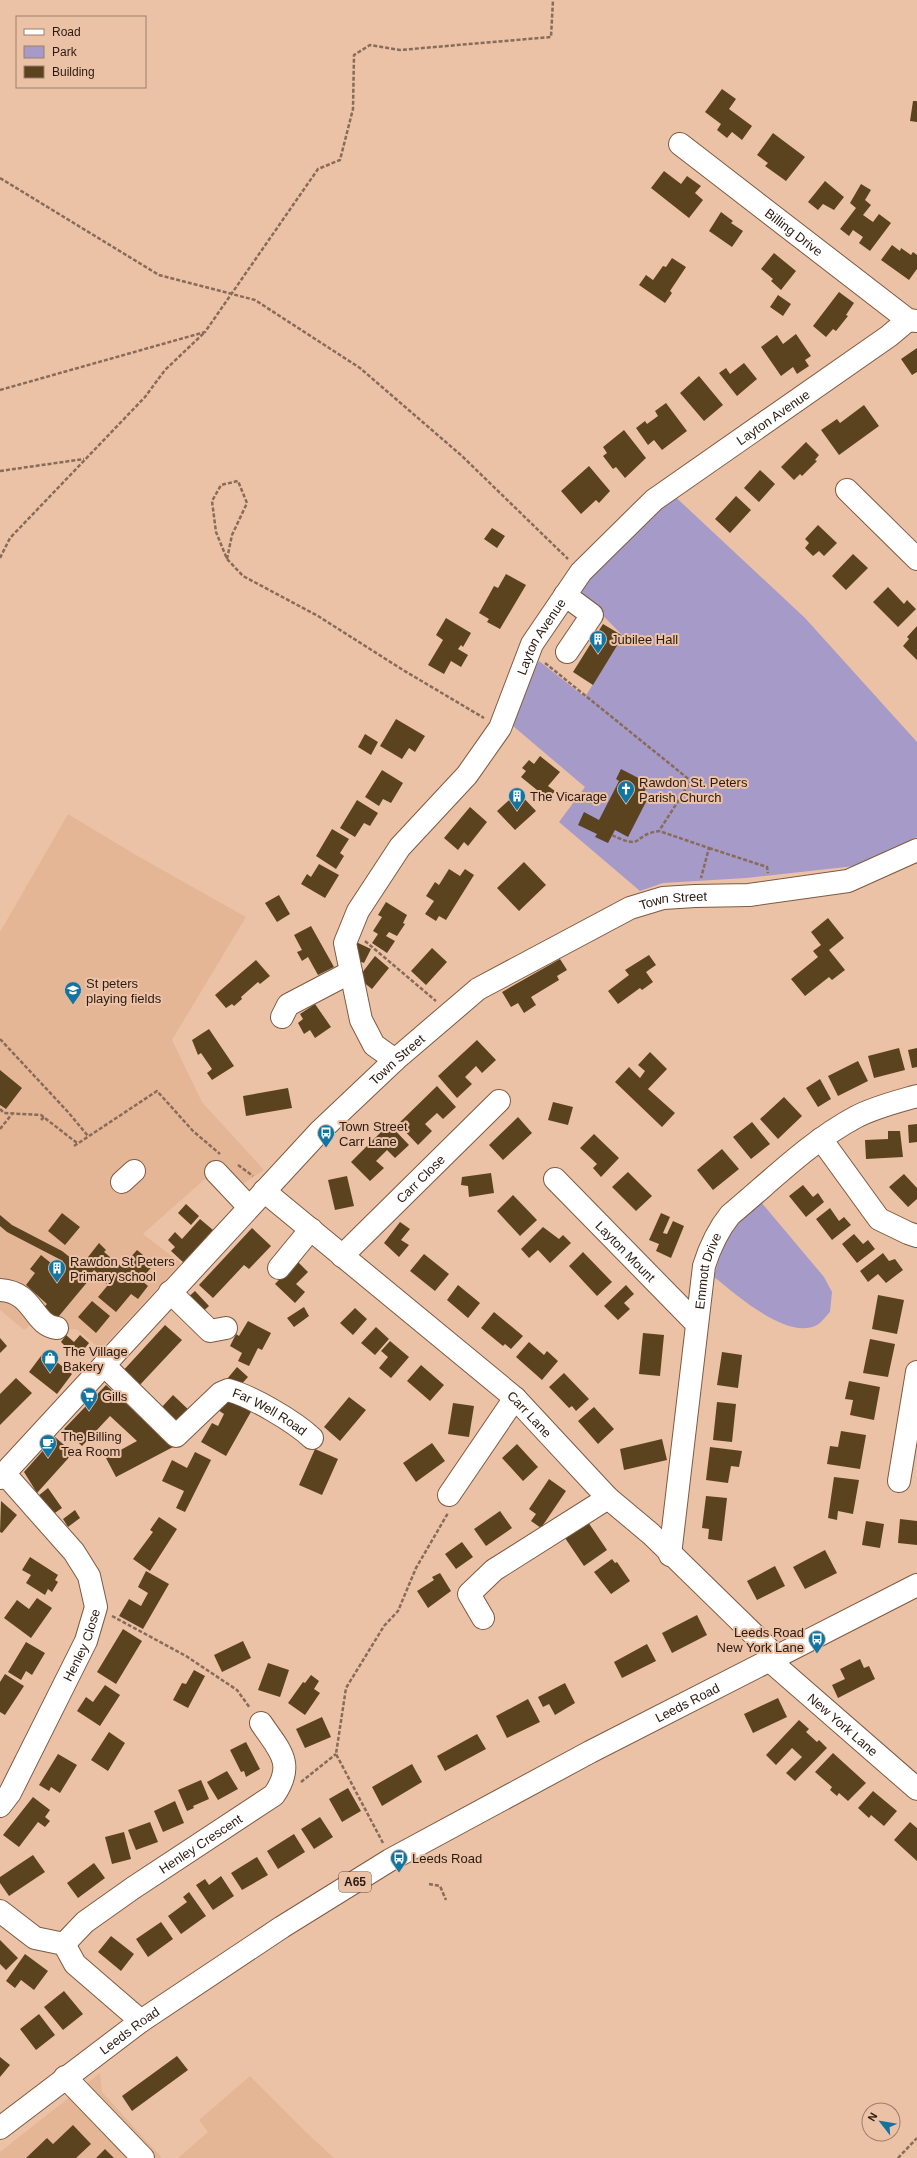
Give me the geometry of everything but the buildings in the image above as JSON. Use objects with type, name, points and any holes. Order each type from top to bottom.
[{"type":"street","name":"Billing Drive","points":[[680,144],[912,320]]},
{"type":"street","name":"Layton Avenue","points":[[395,1060],[374,1045],[361,1020],[345,943],[358,911],[400,847],[467,775],[500,728],[529,651],[565,595],[582,572],[654,500],[912,320]]},
{"type":"street","points":[[846,490],[917,558]]},
{"type":"street","points":[[565,595],[592,615],[567,652]]},
{"type":"street","name":"Town Street","points":[[2,1476],[320,1131],[395,1060],[478,989],[630,908],[663,898],[749,895],[848,881],[917,850]]},
{"type":"street","points":[[282,1017],[288,1004],[351,972]]},
{"type":"street","name":"Emmott Drive","points":[[670,1554],[696,1323],[704,1266],[710,1248],[720,1228],[730,1215],[821,1139],[857,1117],[891,1103],[917,1096]]},
{"type":"street","name":"Carr Close","points":[[342,1256],[499,1101]]},
{"type":"street","points":[[821,1139],[879,1219],[908,1234],[917,1236]]},
{"type":"street","points":[[220,1164],[249,1207]]},
{"type":"street","name":"Layton Mount","points":[[555,1179],[696,1323]]},
{"type":"street","name":"Carr Lane","points":[[267,1188],[342,1256],[515,1398],[608,1498],[651,1534],[772,1658]]},
{"type":"street","points":[[280,1268],[311,1229]]},
{"type":"street","points":[[0,1290],[7,1290],[21,1296],[28,1301],[38,1317],[49,1325],[57,1328]]},
{"type":"street","points":[[170,1292],[210,1331],[226,1328]]},
{"type":"street","name":"Far Well Road","points":[[104,1365],[176,1436],[221,1393],[228,1390],[247,1397],[302,1429],[312,1438]]},
{"type":"street","points":[[899,1481],[917,1372]]},
{"type":"street","points":[[451,1502],[515,1398]]},
{"type":"street","name":"Henley Close","points":[[0,1806],[10,1792],[86,1642],[96,1607],[89,1576],[74,1552],[2,1476]]},
{"type":"street","points":[[483,1618],[469,1594],[494,1570],[608,1498]]},
{"type":"street","name":"Leeds Road","points":[[0,2126],[141,2021],[282,1927],[390,1860],[590,1752],[917,1585]]},
{"type":"street","name":"New York Lane","points":[[772,1658],[917,1788]]},
{"type":"street","name":"Henley Crescent","points":[[64,1944],[85,1922],[133,1888],[274,1794],[284,1776],[284,1757],[261,1723]]},
{"type":"street","points":[[0,1911],[35,1938],[64,1944],[75,1964],[141,2021]]},
{"type":"street","points":[[65,2077],[143,2158]]},
{"type":"path","points":[[0,558],[10,538],[144,397],[165,370],[205,332],[318,169],[340,160],[353,109],[354,55],[370,45],[400,50],[551,37],[553,0]]},
{"type":"path","points":[[0,178],[159,275],[255,300],[360,368],[462,456],[582,572]]},
{"type":"path","points":[[0,390],[205,332]]},
{"type":"path","points":[[0,471],[84,459]]},
{"type":"path","points":[[227,559],[232,536],[247,503],[238,481],[221,485],[212,501],[216,532],[227,559],[243,576],[318,616],[403,670],[500,728]]},
{"type":"path","points":[[529,651],[691,781],[658,831]]},
{"type":"path","points":[[612,835],[629,843],[635,843],[650,832],[658,831],[767,867],[770,892]]},
{"type":"path","points":[[703,874],[709,848]]},
{"type":"path","points":[[351,929],[450,1013]]},
{"type":"path","points":[[0,1039],[68,1112],[88,1136]]},
{"type":"path","points":[[74,1146],[157,1091],[220,1164]]},
{"type":"path","points":[[0,1110],[4,1113],[41,1115],[77,1143]]},
{"type":"path","points":[[0,1129],[12,1113]]},
{"type":"path","points":[[41,1120],[44,1117]]},
{"type":"path","points":[[237,1165],[267,1188]]},
{"type":"path","points":[[390,1860],[356,1789],[336,1754],[346,1688],[384,1626],[398,1611],[416,1568],[451,1502]]},
{"type":"path","points":[[115,1618],[186,1656],[237,1690],[261,1723]]},
{"type":"path","points":[[321,1767],[336,1754]]},
{"type":"path","points":[[428,1884],[440,1886],[446,1900]]},
{"type":"path","points":[[898,2158],[917,2138]]},
{"type":"shaded area","points":[[68,814],[136,855],[246,917],[172,1040],[202,1102],[264,1170],[225,1196],[205,1179],[143,1234],[181,1263],[101,1349],[76,1329],[47,1333],[33,1323],[24,1330],[0,1310],[0,932]]},
{"type":"shaded area","points":[[100,2073],[102,2092],[162,2158],[0,2158],[0,2152]]},
{"type":"shaded area","points":[[250,2076],[334,2158],[178,2158],[208,2132],[199,2120]]},
{"type":"green space","points":[[668,490],[805,618],[917,742],[917,837],[855,866],[746,878],[663,883],[640,891],[559,822],[585,787],[506,720],[539,661],[585,697],[623,636],[572,584]]},
{"type":"green space","points":[[761,1202],[824,1277],[832,1292],[830,1312],[817,1325],[805,1328],[791,1327],[777,1321],[748,1304],[714,1277],[725,1244],[735,1227],[742,1218]]},
{"type":"place","name":"Jubilee Hall","points":[[598,654]]},
{"type":"place","name":"Rawdon St. Peters Parish Church","points":[[626,804]]},
{"type":"place","name":"The Vicarage","points":[[517,811]]},
{"type":"place","name":"St peters playing fields","points":[[73,1005]]},
{"type":"place","name":"Town Street Carr Lane","points":[[326,1148]]},
{"type":"place","name":"Rawdon St Peters Primary school","points":[[57,1283]]},
{"type":"place","name":"The Village Bakery","points":[[50,1373]]},
{"type":"place","name":"Gills","points":[[89,1411]]},
{"type":"place","name":"The Billing Tea Room","points":[[48,1458]]},
{"type":"place","name":"Leeds Road New York Lane","points":[[817,1654]]},
{"type":"place","name":"Leeds Road","points":[[399,1873]]}]
